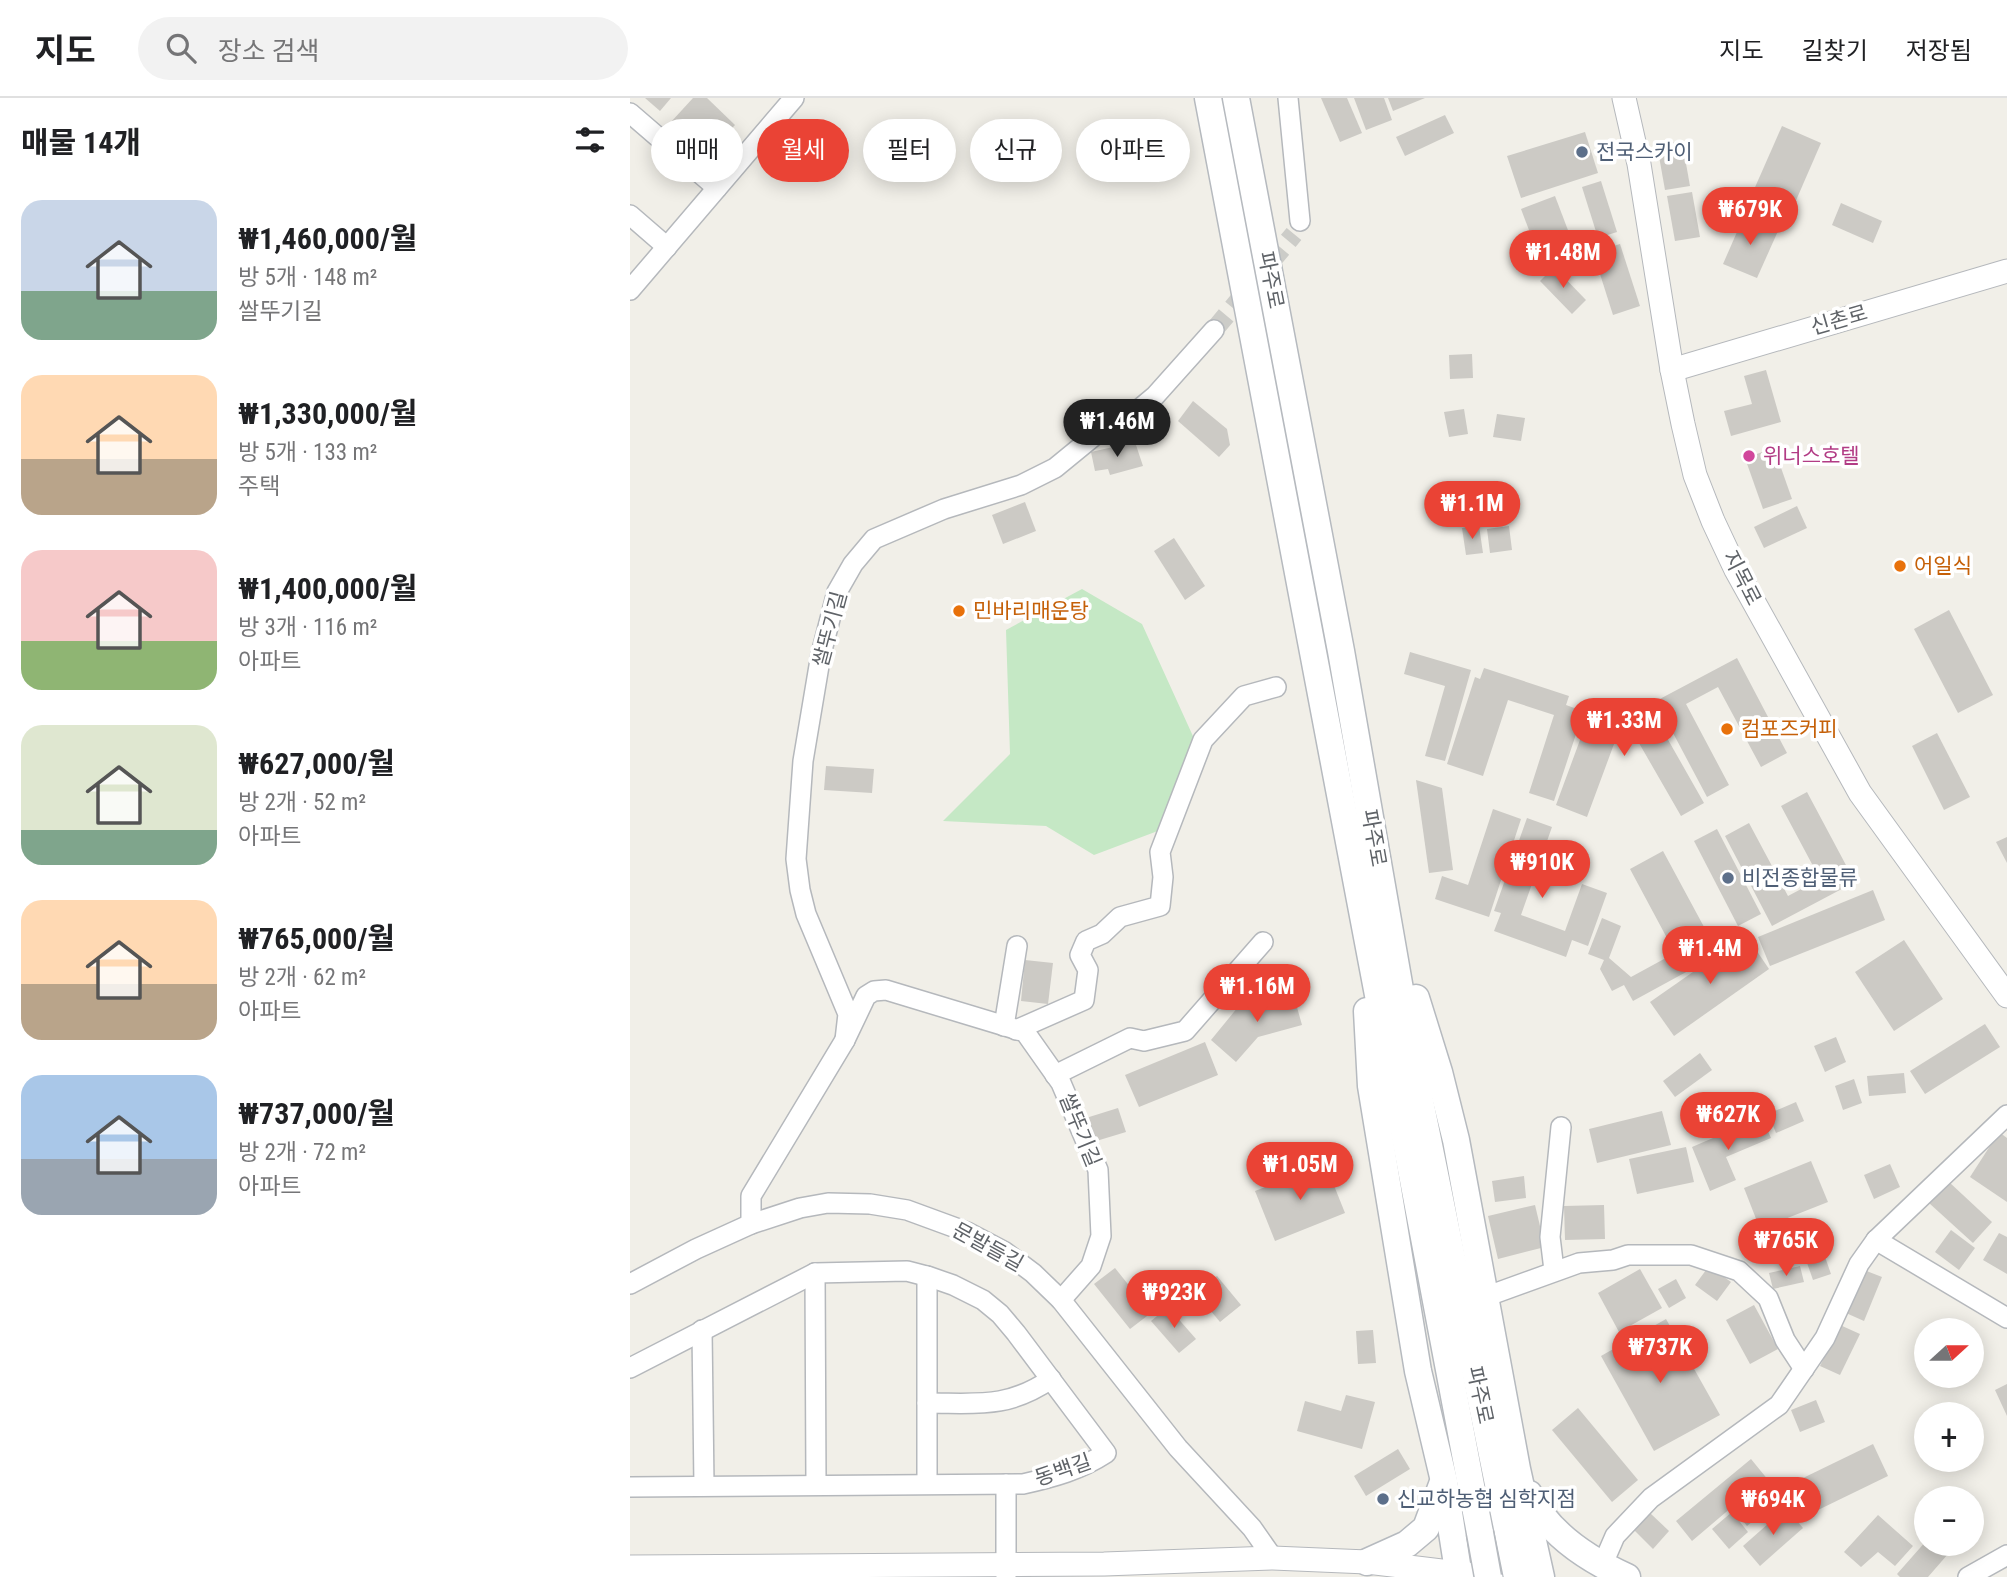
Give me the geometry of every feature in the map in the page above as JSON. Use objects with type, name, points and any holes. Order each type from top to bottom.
[{"type":"main road","name":"파주로","points":[[1208,98],[1362,918],[1490,1577]]},
{"type":"main road","name":"파주로","points":[[1236,98],[1369,808],[1416,1081],[1517,1577]]},
{"type":"main road","points":[[1385,898],[1442,1083],[1456,1140],[1517,1469],[1541,1577]]},
{"type":"main road","points":[[1362,918],[1371,1086],[1418,1371],[1444,1481],[1458,1574]]},
{"type":"main road","points":[[1517,1469],[1537,1511],[1578,1551],[1626,1577]]},
{"type":"main road","points":[[1367,1563],[1406,1544],[1426,1528],[1444,1481]]},
{"type":"street","points":[[630,290],[794,98]]},
{"type":"street","points":[[1288,98],[1300,222]]},
{"type":"street","name":"지목로","points":[[1624,98],[1639,164],[1672,370],[1695,475],[1736,570],[1860,793],[2007,996]]},
{"type":"street","points":[[630,113],[717,188]]},
{"type":"street","points":[[630,215],[667,247]]},
{"type":"street","name":"신촌로","points":[[1672,370],[2007,271]]},
{"type":"street","name":"쌀뚜기길","points":[[845,1041],[848,1013],[806,914],[796,859],[803,761],[821,654],[837,592],[853,564],[874,539],[944,509],[1021,485],[1055,468],[1098,432],[1125,421],[1155,396],[1214,330]]},
{"type":"street","points":[[1017,946],[1010,1028],[1084,1000],[1088,970],[1080,955],[1086,941],[1102,934],[1119,917],[1160,906],[1163,877],[1160,852],[1203,740],[1244,696],[1276,687]]},
{"type":"street","name":"쌀뚜기길","points":[[1055,1075],[1130,1038],[1144,1041],[1185,1031],[1263,942]]},
{"type":"street","name":"쌀뚜기길","points":[[751,1224],[751,1196],[845,1041],[866,996],[874,991],[886,990],[1025,1032],[1055,1075],[1098,1170],[1101,1236],[1091,1266],[1061,1300]]},
{"type":"street","points":[[1602,1566],[1615,1536],[1651,1498],[1780,1405],[1825,1338],[1859,1264],[1876,1240],[2007,1115]]},
{"type":"street","points":[[1554,1270],[1550,1237],[1561,1127]]},
{"type":"street","name":"문발들길","points":[[630,1284],[751,1224],[800,1208],[828,1203],[870,1204],[907,1210],[967,1232],[1005,1252],[1033,1273],[1061,1300],[1178,1448],[1252,1528],[1273,1558]]},
{"type":"street","points":[[1876,1240],[2007,1318]]},
{"type":"street","points":[[1485,1297],[1579,1263],[1641,1255],[1691,1255],[1739,1271],[1768,1298],[1785,1340],[1804,1369]]},
{"type":"street","name":"동백길","points":[[630,1368],[815,1273],[907,1272],[953,1285],[983,1300],[1000,1314],[1106,1453],[1063,1475],[1023,1483],[630,1487]]},
{"type":"street","points":[[815,1273],[816,1485]]},
{"type":"street","points":[[927,1276],[927,1484]]},
{"type":"street","points":[[702,1330],[704,1486]]},
{"type":"street","points":[[927,1404],[994,1403],[1016,1399],[1051,1379]]},
{"type":"street","points":[[1005,1571],[1006,1483]]},
{"type":"street","points":[[1968,1577],[2007,1555]]},
{"type":"street","points":[[630,1567],[1005,1571],[1273,1558],[1367,1563],[1490,1577]]},
{"type":"green space","points":[[1082,589],[1142,624],[1197,745],[1163,829],[1094,855],[1046,826],[943,821],[1010,754],[1006,630]]},
{"type":"building","points":[[645,98],[671,98],[660,111]]},
{"type":"building","points":[[693,98],[707,98],[729,119],[674,119]]},
{"type":"building","points":[[1321,98],[1347,98],[1362,133],[1340,142]]},
{"type":"building","points":[[1354,98],[1384,98],[1392,120],[1366,130]]},
{"type":"building","points":[[1388,98],[1425,98],[1393,111]]},
{"type":"building","points":[[1445,115],[1454,133],[1405,156],[1396,137]]},
{"type":"building","points":[[1782,126],[1821,143],[1784,228],[1745,210]]},
{"type":"building","points":[[1585,132],[1598,173],[1521,198],[1507,156]]},
{"type":"building","points":[[1682,141],[1690,186],[1665,190],[1657,145]]},
{"type":"building","points":[[1601,181],[1617,232],[1598,238],[1582,187]]},
{"type":"building","points":[[1692,192],[1700,237],[1675,241],[1667,196]]},
{"type":"building","points":[[1555,196],[1574,246],[1540,259],[1521,209]]},
{"type":"building","points":[[1841,203],[1882,221],[1873,243],[1832,225]]},
{"type":"building","points":[[1744,216],[1778,231],[1757,278],[1723,264]]},
{"type":"building","points":[[1620,244],[1640,306],[1613,315],[1593,252]]},
{"type":"building","points":[[1554,267],[1586,300],[1572,314],[1540,281]]},
{"type":"building","points":[[1472,354],[1473,378],[1450,379],[1449,355]]},
{"type":"building","points":[[1766,370],[1781,422],[1731,436],[1724,411],[1752,404],[1744,376]]},
{"type":"building","points":[[1193,401],[1227,429],[1230,445],[1219,457],[1178,421]]},
{"type":"building","points":[[1464,409],[1468,434],[1449,437],[1444,412]]},
{"type":"building","points":[[1497,414],[1525,418],[1521,441],[1493,437]]},
{"type":"building","points":[[1135,442],[1143,466],[1110,475],[1108,469],[1095,471],[1091,452]]},
{"type":"building","points":[[1774,448],[1792,499],[1763,509],[1745,458]]},
{"type":"building","points":[[1025,502],[1036,531],[1003,544],[992,515]]},
{"type":"building","points":[[1797,506],[1807,528],[1764,548],[1754,527]]},
{"type":"building","points":[[1479,526],[1483,553],[1466,555],[1462,528]]},
{"type":"building","points":[[1509,526],[1512,550],[1490,553],[1487,529]]},
{"type":"building","points":[[1174,538],[1205,586],[1185,600],[1154,551]]},
{"type":"building","points":[[1949,610],[1993,695],[1958,713],[1914,629]]},
{"type":"building","points":[[1410,652],[1471,670],[1445,761],[1425,756],[1445,686],[1404,674]]},
{"type":"building","points":[[1737,658],[1787,753],[1761,767],[1718,687],[1686,704],[1729,785],[1707,797],[1656,701]]},
{"type":"building","points":[[1484,668],[1569,696],[1566,705],[1577,709],[1573,720],[1580,722],[1554,801],[1529,793],[1554,715],[1508,700],[1483,776],[1447,764],[1475,677],[1480,679]]},
{"type":"building","points":[[1594,702],[1650,708],[1704,803],[1681,816],[1624,717],[1587,817],[1556,805]]},
{"type":"building","points":[[1937,733],[1970,797],[1944,810],[1912,746]]},
{"type":"building","points":[[826,766],[874,769],[872,793],[824,790]]},
{"type":"building","points":[[1416,780],[1442,788],[1453,870],[1429,873]]},
{"type":"building","points":[[1807,792],[1855,882],[1772,926],[1725,836],[1749,823],[1788,896],[1820,879],[1781,806]]},
{"type":"building","points":[[1493,809],[1521,819],[1489,917],[1435,899],[1442,876],[1468,885]]},
{"type":"building","points":[[1527,818],[1552,827],[1521,915],[1565,931],[1582,884],[1607,893],[1588,946],[1572,940],[1566,957],[1494,931],[1501,913],[1494,911]]},
{"type":"building","points":[[1717,829],[1761,914],[1738,926],[1694,841]]},
{"type":"building","points":[[2007,837],[2007,863],[1996,842]]},
{"type":"building","points":[[1663,851],[1710,938],[1697,945],[1702,953],[1684,963],[1688,971],[1633,1001],[1624,985],[1612,991],[1600,969],[1604,960],[1588,954],[1602,918],[1621,926],[1609,958],[1631,977],[1675,953],[1630,869]]},
{"type":"building","points":[[1873,890],[1885,920],[1770,966],[1758,937]]},
{"type":"building","points":[[1746,935],[1769,969],[1674,1036],[1650,1002]]},
{"type":"building","points":[[1904,940],[1943,999],[1894,1031],[1855,972]]},
{"type":"building","points":[[1025,960],[1053,963],[1048,1004],[1021,1001]]},
{"type":"building","points":[[1293,993],[1302,1025],[1258,1037],[1236,1062],[1211,1040],[1238,1007]]},
{"type":"building","points":[[1985,1024],[2000,1047],[1925,1094],[1910,1071]]},
{"type":"building","points":[[1836,1037],[1846,1062],[1825,1072],[1814,1046]]},
{"type":"building","points":[[1205,1042],[1218,1075],[1139,1107],[1125,1075]]},
{"type":"building","points":[[1700,1053],[1712,1070],[1675,1097],[1663,1081]]},
{"type":"building","points":[[1904,1073],[1906,1093],[1869,1096],[1867,1076]]},
{"type":"building","points":[[1854,1079],[1862,1103],[1843,1110],[1835,1086]]},
{"type":"building","points":[[1796,1102],[1804,1121],[1776,1133],[1768,1114]]},
{"type":"building","points":[[1118,1108],[1126,1132],[1093,1142],[1086,1118]]},
{"type":"building","points":[[1662,1111],[1671,1145],[1597,1163],[1589,1129]]},
{"type":"building","points":[[1762,1117],[1771,1138],[1726,1157],[1736,1180],[1710,1191],[1692,1147]]},
{"type":"building","points":[[1999,1132],[2007,1138],[2007,1202],[1970,1177]]},
{"type":"building","points":[[1686,1147],[1694,1182],[1637,1194],[1629,1159]]},
{"type":"building","points":[[1811,1161],[1828,1202],[1760,1229],[1744,1188]]},
{"type":"building","points":[[1325,1163],[1345,1213],[1275,1241],[1255,1191]]},
{"type":"building","points":[[1890,1164],[1900,1187],[1874,1199],[1864,1175]]},
{"type":"building","points":[[1524,1176],[1526,1198],[1495,1202],[1492,1181]]},
{"type":"building","points":[[1949,1182],[1992,1222],[1973,1243],[1929,1203]]},
{"type":"building","points":[[1535,1205],[1545,1247],[1498,1259],[1488,1216]]},
{"type":"building","points":[[1604,1205],[1605,1239],[1565,1240],[1564,1206]]},
{"type":"building","points":[[1951,1230],[1975,1248],[1959,1270],[1935,1252]]},
{"type":"building","points":[[1999,1233],[2007,1237],[2007,1274],[1983,1260]]},
{"type":"building","points":[[1824,1254],[1831,1274],[1813,1280],[1806,1260]]},
{"type":"building","points":[[1709,1266],[1731,1282],[1717,1301],[1695,1285]]},
{"type":"building","points":[[1800,1266],[1804,1282],[1773,1289],[1769,1273]]},
{"type":"building","points":[[1115,1268],[1151,1313],[1130,1329],[1094,1284]]},
{"type":"building","points":[[1640,1269],[1662,1308],[1619,1332],[1598,1293]]},
{"type":"building","points":[[1864,1270],[1882,1277],[1864,1321],[1846,1313]]},
{"type":"building","points":[[1217,1276],[1241,1305],[1220,1322],[1196,1293]]},
{"type":"building","points":[[1676,1279],[1686,1298],[1669,1308],[1658,1289]]},
{"type":"building","points":[[1754,1305],[1778,1349],[1750,1364],[1726,1320]]},
{"type":"building","points":[[1168,1307],[1196,1339],[1179,1353],[1151,1321]]},
{"type":"building","points":[[1666,1319],[1720,1415],[1654,1451],[1601,1356]]},
{"type":"building","points":[[1840,1325],[1860,1334],[1840,1375],[1820,1366]]},
{"type":"building","points":[[1373,1330],[1376,1363],[1358,1364],[1356,1331]]},
{"type":"building","points":[[2007,1384],[2007,1416],[1995,1390]]},
{"type":"building","points":[[1346,1395],[1375,1402],[1362,1449],[1297,1431],[1305,1401],[1341,1411]]},
{"type":"building","points":[[1816,1400],[1825,1422],[1800,1432],[1791,1410]]},
{"type":"building","points":[[1578,1408],[1638,1480],[1612,1502],[1552,1430]]},
{"type":"building","points":[[1873,1444],[1888,1476],[1818,1510],[1803,1478]]},
{"type":"building","points":[[1398,1449],[1410,1469],[1366,1496],[1354,1476]]},
{"type":"building","points":[[1751,1459],[1782,1497],[1747,1526],[1732,1507],[1692,1541],[1676,1521]]},
{"type":"building","points":[[1786,1508],[1803,1528],[1760,1566],[1743,1546]]},
{"type":"building","points":[[1732,1512],[1748,1532],[1729,1549],[1712,1529]]},
{"type":"building","points":[[1650,1513],[1669,1531],[1653,1549],[1634,1530]]},
{"type":"building","points":[[1878,1515],[1913,1546],[1895,1566],[1878,1552],[1861,1567],[1844,1552]]},
{"type":"building","points":[[1914,1555],[1946,1556],[1928,1577],[1900,1577],[1897,1574]]},
{"type":"tunnel","points":[[1214,330],[1294,234]]},
{"type":"place","name":"전국스카이","points":[[1582,152]]},
{"type":"place","name":"위너스호텔","points":[[1749,456]]},
{"type":"place","name":"어일식","points":[[1900,566]]},
{"type":"place","name":"민바리매운탕","points":[[959,611]]},
{"type":"place","name":"컴포즈커피","points":[[1727,729]]},
{"type":"place","name":"비전종합물류","points":[[1728,878]]},
{"type":"place","name":"신교하농협 심학지점","points":[[1383,1499]]}]
